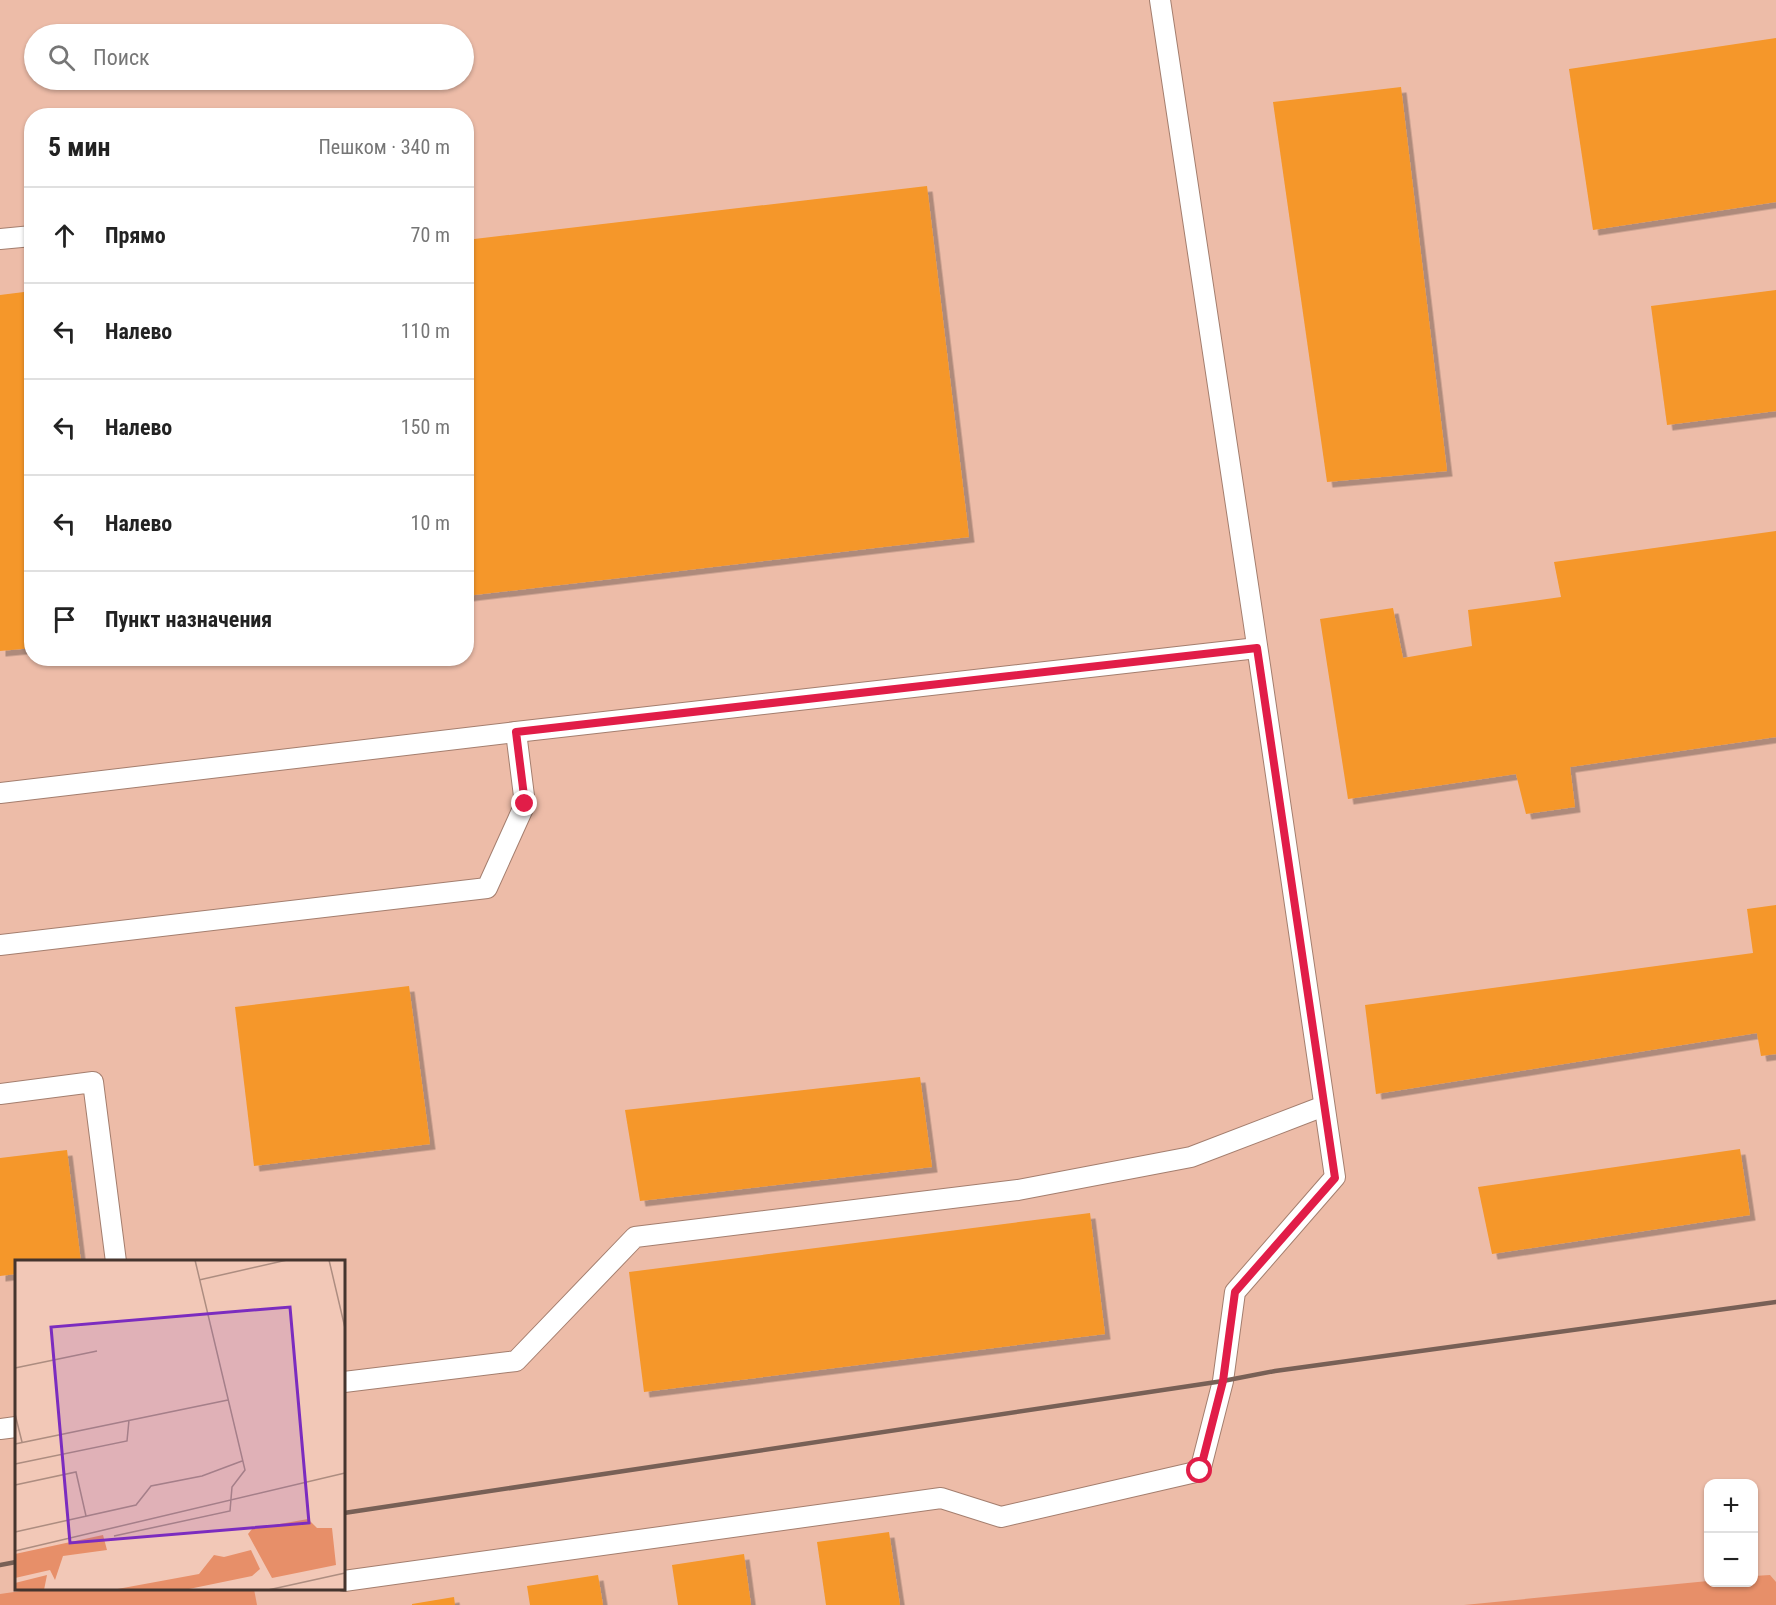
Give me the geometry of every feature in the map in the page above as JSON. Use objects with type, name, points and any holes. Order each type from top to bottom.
[{"type":"lane","points":[[345,1581],[941,1498],[1001,1517],[1200,1471],[1223,1381],[1235,1292],[1335,1178],[1160,0]]},
{"type":"lane","points":[[0,239],[24,237]]},
{"type":"lane","points":[[0,793],[1257,648]]},
{"type":"lane","points":[[0,945],[487,888],[525,804],[516,732]]},
{"type":"lane","points":[[0,1094],[93,1082],[116,1260]]},
{"type":"lane","points":[[345,1382],[516,1361],[635,1237],[1018,1190],[1191,1157],[1324,1106]]},
{"type":"lane","points":[[0,1429],[15,1427]]},
{"type":"shaded area","points":[[0,0],[1776,0],[1776,1605],[0,1605]]},
{"type":"shaded area","points":[[1770,1575],[1776,1582],[1776,1605],[1464,1605],[1704,1581],[1704,1587],[1758,1587],[1758,1576]]},
{"type":"shaded area","points":[[28,1590],[254,1590],[257,1605],[0,1605],[0,1594]]},
{"type":"building","points":[[1776,38],[1776,202],[1593,230],[1569,69]]},
{"type":"building","points":[[1401,87],[1447,471],[1327,482],[1273,102]]},
{"type":"building","points":[[927,186],[969,537],[474,595],[474,239]]},
{"type":"building","points":[[1776,290],[1776,411],[1667,425],[1651,306]]},
{"type":"building","points":[[24,292],[24,649],[0,651],[0,295]]},
{"type":"building","points":[[1776,531],[1776,737],[1570,767],[1575,807],[1526,814],[1516,774],[1348,799],[1320,619],[1393,608],[1403,658],[1472,646],[1468,610],[1561,597],[1554,562]]},
{"type":"building","points":[[1776,905],[1776,1054],[1761,1056],[1757,1033],[1376,1094],[1365,1005],[1753,953],[1747,909]]},
{"type":"building","points":[[409,986],[430,1144],[254,1166],[235,1007]]},
{"type":"building","points":[[920,1077],[932,1167],[640,1201],[625,1110]]},
{"type":"building","points":[[1740,1149],[1750,1215],[1492,1254],[1478,1187]]},
{"type":"building","points":[[67,1150],[81,1260],[15,1260],[15,1274],[0,1276],[0,1158]]},
{"type":"building","points":[[1090,1213],[1105,1334],[644,1392],[629,1272]]},
{"type":"building","points":[[889,1532],[900,1605],[826,1605],[817,1542]]},
{"type":"building","points":[[744,1554],[751,1605],[678,1605],[672,1565]]},
{"type":"building","points":[[598,1575],[603,1605],[530,1605],[527,1586]]},
{"type":"building","points":[[454,1597],[455,1605],[412,1605],[412,1604]]},
{"type":"railway","points":[[345,1513],[1223,1381],[1275,1371],[1776,1302]]},
{"type":"railway","points":[[0,1565],[15,1562]]},
{"type":"route","points":[[525,804],[516,732],[1257,648],[1335,1178],[1235,1292],[1223,1381],[1200,1471]]}]
